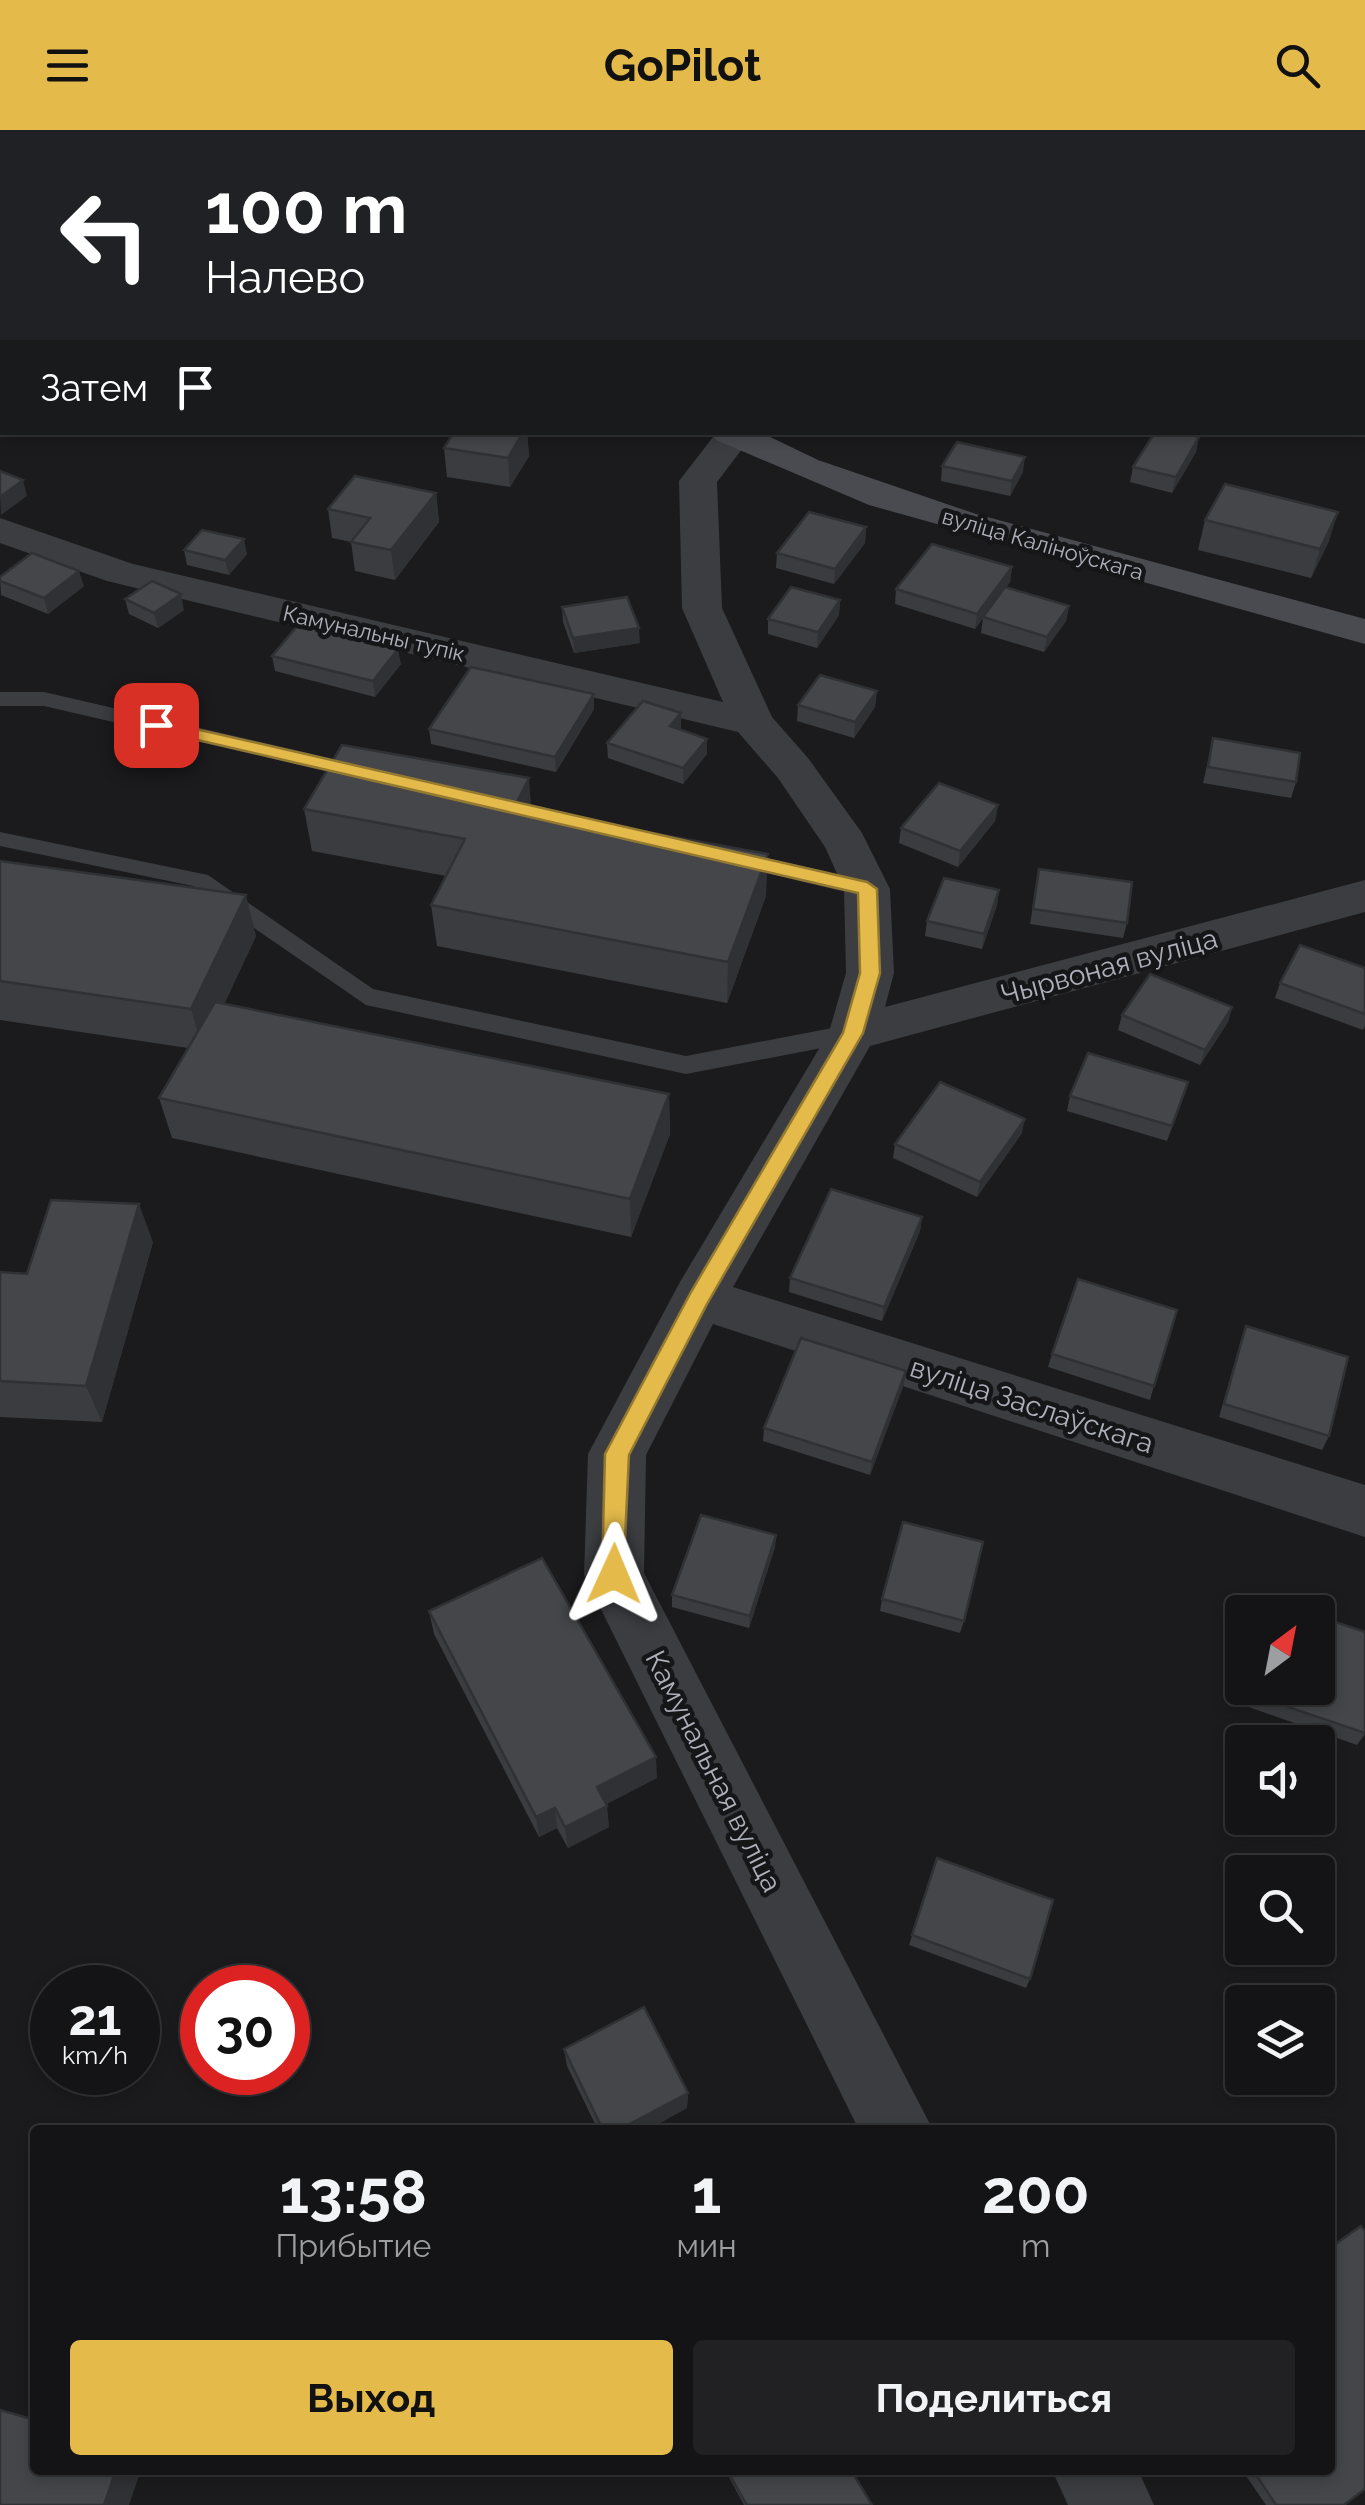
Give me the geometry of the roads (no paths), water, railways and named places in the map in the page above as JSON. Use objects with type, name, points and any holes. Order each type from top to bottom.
[{"type":"main road","name":"вуліца Каліноўскага","points":[[737,435],[798,466],[904,504],[1148,574],[1309,613],[1365,632]]},
{"type":"street","name":"Камунальная вуліца","points":[[732,435],[698,481],[702,608],[753,722],[793,768],[846,844],[867,889],[870,973],[853,1033],[699,1298],[617,1454],[614,1574],[894,2125]]},
{"type":"street","name":"Камунальны тупік","points":[[0,530],[121,573],[753,722]]},
{"type":"street","name":"Чырвоная вуліца","points":[[853,1033],[1365,896]]},
{"type":"street","name":"вуліца Заслаўскага","points":[[699,1298],[1365,1511]]},
{"type":"street","points":[[1093,2475],[1114,2505]]},
{"type":"lane","points":[[0,699],[44,699],[388,778]]},
{"type":"lane","points":[[0,839],[200,880],[366,996],[686,1065],[853,1033]]},
{"type":"lane","points":[[714,854],[867,889]]}]
